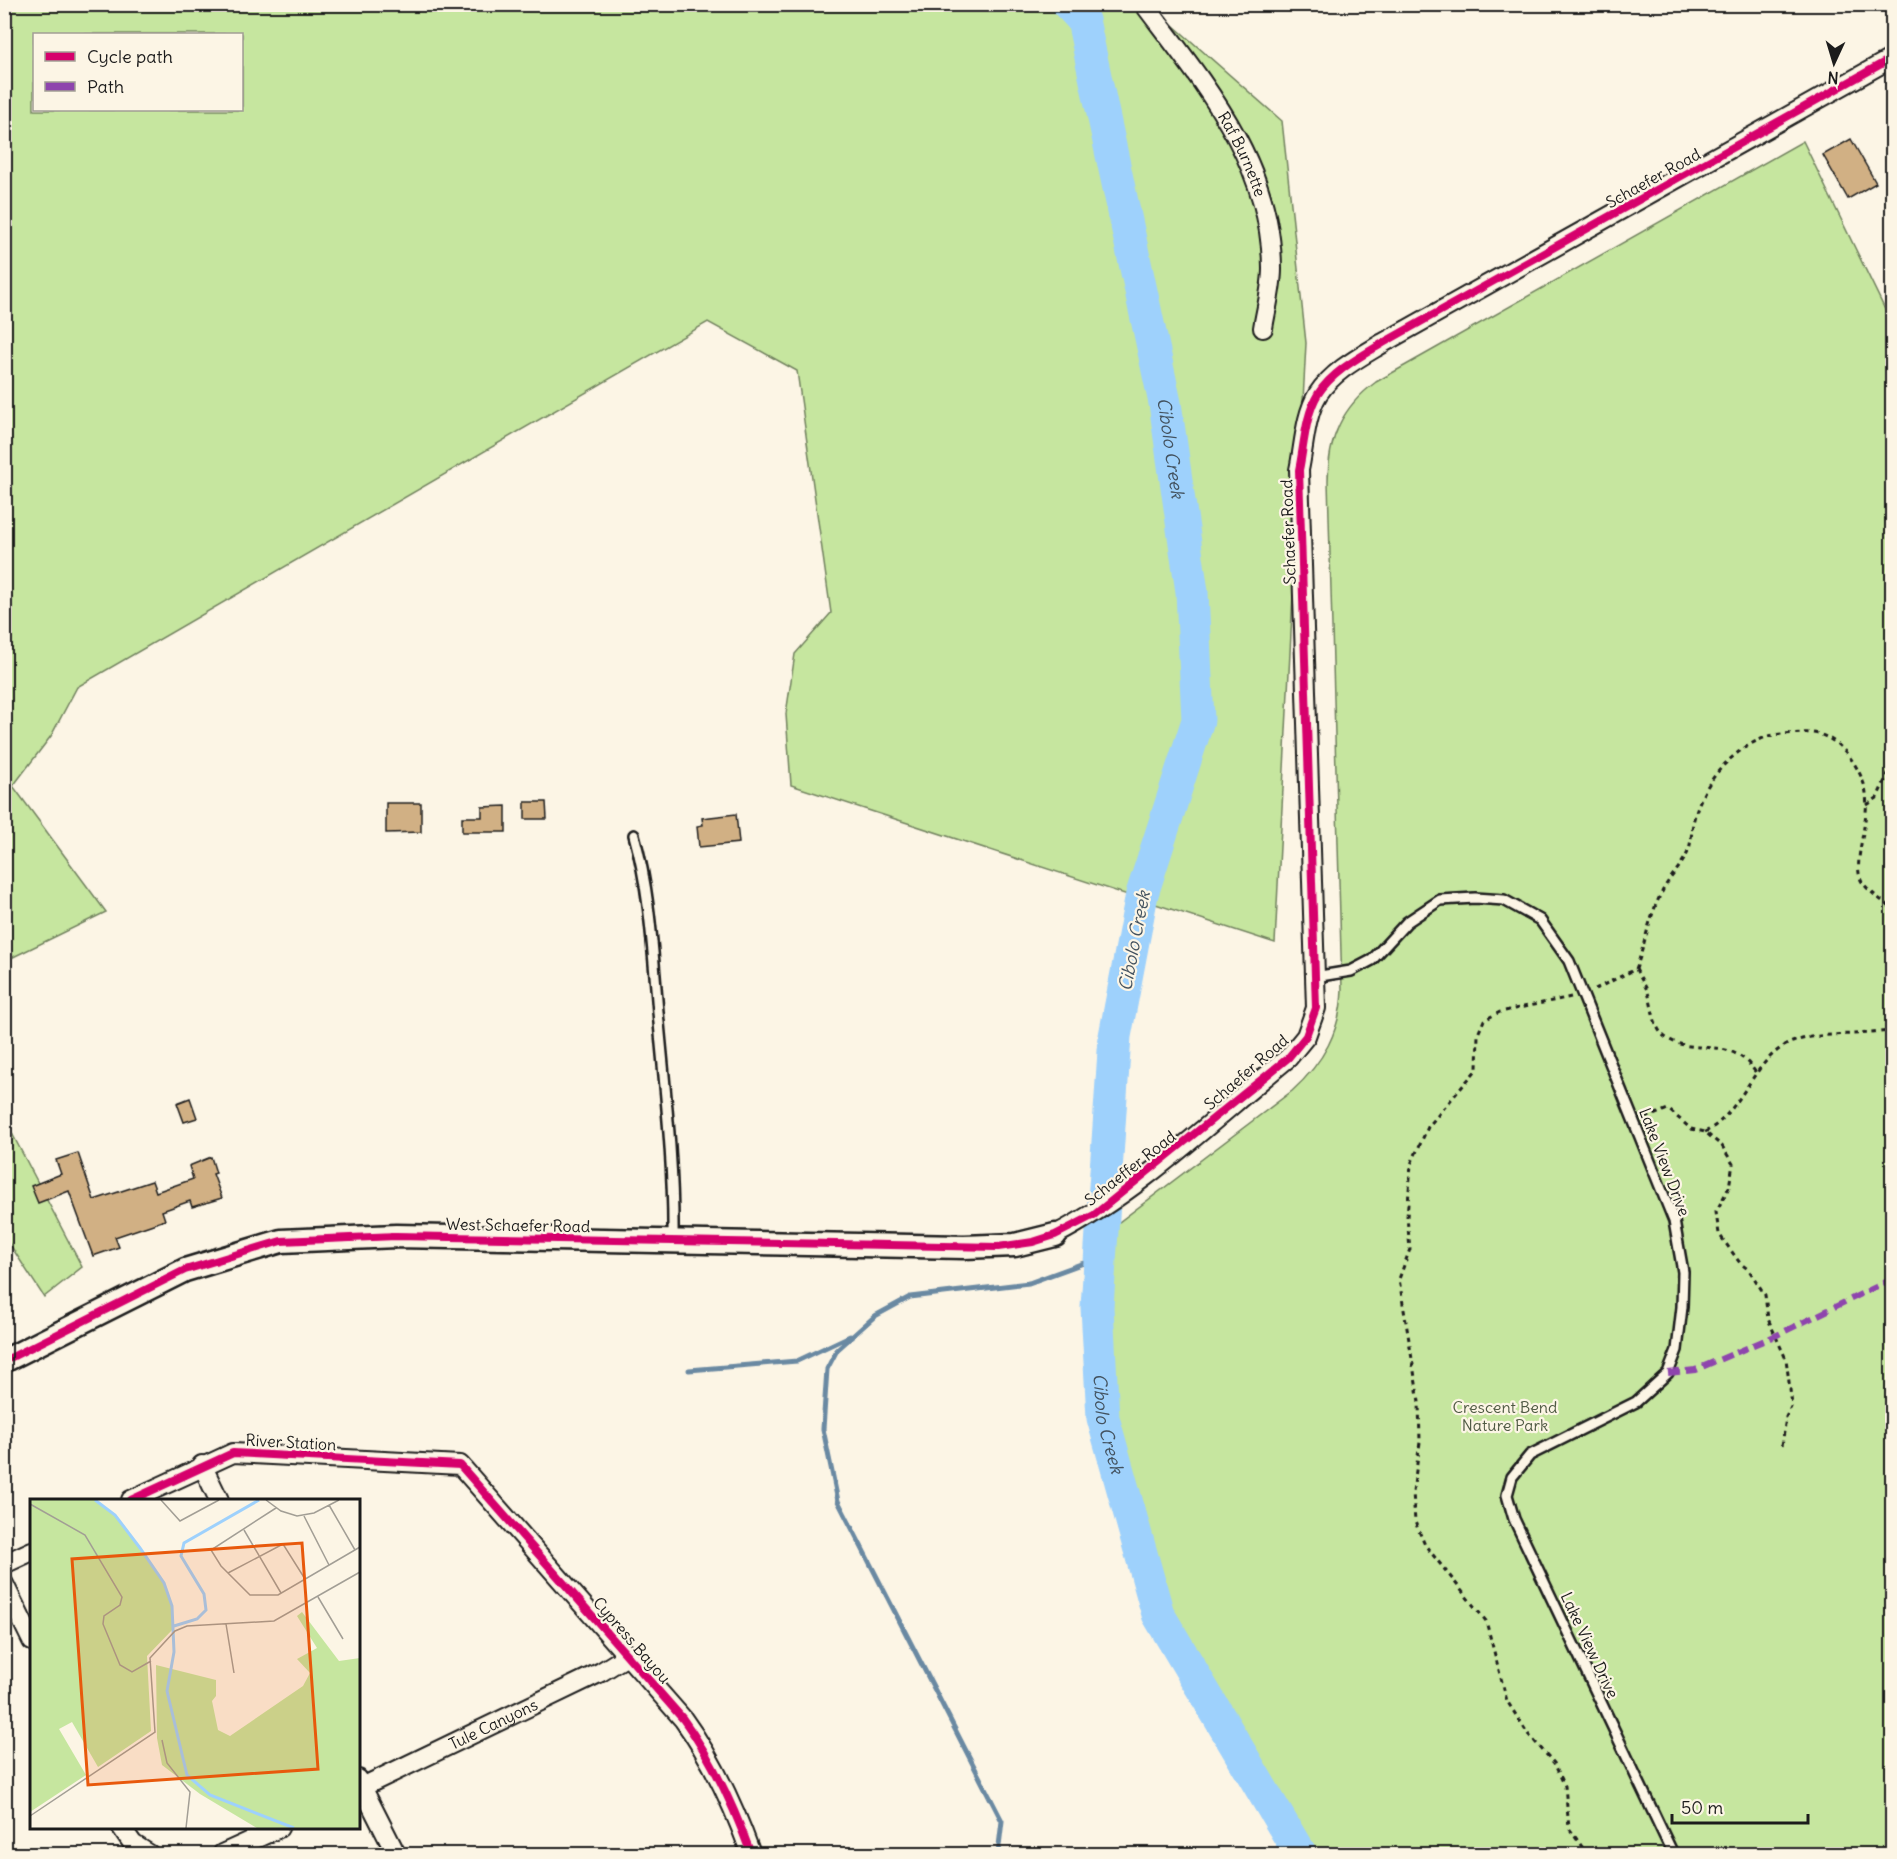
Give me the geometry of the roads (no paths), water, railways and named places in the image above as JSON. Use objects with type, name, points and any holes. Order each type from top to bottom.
[{"type":"street","name":"Raf Burnette","points":[[1144,4],[1238,136],[1257,186],[1269,230],[1272,270],[1263,328]]},
{"type":"street","name":"Schaefer Road","points":[[1189,1139],[1288,1058],[1306,1036],[1316,1008],[1299,470],[1308,420],[1317,395],[1343,368],[1383,343],[1893,58]]},
{"type":"street","name":"Schaeffer Road","points":[[1055,1235],[1094,1215],[1189,1139]]},
{"type":"street","name":"West Schaefer Road","points":[[4,1360],[185,1270],[281,1241],[396,1236],[998,1247],[1033,1242],[1055,1235]]},
{"type":"street","name":"River Station","points":[[133,1499],[201,1465],[233,1453],[460,1465]]},
{"type":"street","points":[[201,1465],[218,1499]]},
{"type":"street","name":"Cypress Bayou","points":[[460,1465],[684,1719],[702,1745],[738,1820],[751,1854]]},
{"type":"street","points":[[4,1564],[30,1552]]},
{"type":"street","points":[[4,1584],[30,1637]]},
{"type":"street","name":"Tule Canyons","points":[[360,1785],[601,1671],[627,1656]]},
{"type":"street","points":[[360,1785],[396,1854]]},
{"type":"street","points":[[123,1829],[133,1844],[149,1854]]},
{"type":"street","points":[[222,1854],[275,1829]]},
{"type":"lane","points":[[634,835],[648,920],[672,1149],[673,1242]]},
{"type":"lane","name":"Lake View Drive","points":[[1314,977],[1351,971],[1372,960],[1407,922],[1440,900],[1475,898],[1504,900],[1540,920],[1569,961],[1583,994],[1674,1221],[1683,1272],[1677,1350],[1668,1373],[1636,1402],[1530,1455],[1512,1477],[1507,1495],[1514,1519],[1673,1854]]},
{"type":"waterway","name":"Cibolo Creek","points":[[1068,4],[1083,20],[1165,403],[1192,592],[1198,720],[1142,894],[1115,1036],[1097,1307],[1103,1418],[1158,1614],[1300,1854]]},
{"type":"waterway","points":[[998,1854],[1002,1821],[838,1501],[823,1429],[827,1369],[837,1350],[875,1316],[910,1297],[1029,1283],[1100,1257]]},
{"type":"waterway","points":[[689,1370],[797,1361],[850,1336]]},
{"type":"park label","name":"Crescent Bend Nature Park","points":[[1505,1416]]}]
